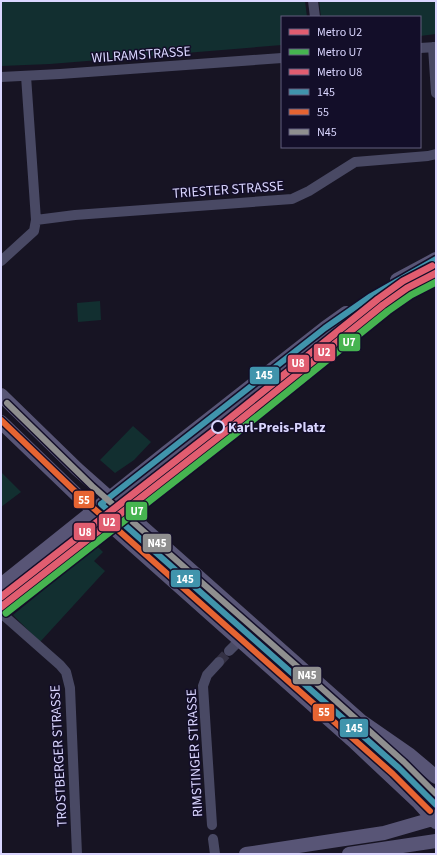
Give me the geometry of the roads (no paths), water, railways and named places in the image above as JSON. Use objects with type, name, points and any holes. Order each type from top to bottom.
[{"type":"main road","points":[[115,502],[325,328],[371,296],[436,259]]},
{"type":"main road","points":[[1,585],[98,515],[340,328],[381,300],[436,271]]},
{"type":"main road","points":[[1,395],[77,469],[356,716],[410,755],[436,777]]},
{"type":"main road","points":[[1,422],[98,515],[352,740],[435,819],[384,834],[246,854]]},
{"type":"main road","points":[[2,611],[98,515]]},
{"type":"main road","points":[[349,854],[436,841]]},
{"type":"street","points":[[313,1],[315,16]]},
{"type":"street","points":[[421,48],[435,47],[436,93]]},
{"type":"street","name":"WILRAMSTRASSE","points":[[1,77],[281,58]]},
{"type":"street","points":[[1,261],[34,231],[36,220],[26,76]]},
{"type":"street","name":"TRIESTER STRASSE","points":[[36,220],[75,215],[292,199],[309,191],[355,162],[428,156],[436,154]]},
{"type":"street","name":"TROSTBERGER STRASSE","points":[[2,611],[60,665],[68,675],[70,688],[77,854]]},
{"type":"street","points":[[229,651],[240,640]]},
{"type":"street","name":"RIMSTINGER STRASSE","points":[[212,825],[203,686],[207,675],[219,662]]},
{"type":"street","points":[[213,839],[215,854]]},
{"type":"tunnel","points":[[219,662],[229,651]]},
{"type":"metro line","name":"U8","points":[[1,597],[224,423],[378,299],[403,281],[432,266]]},
{"type":"metro line","name":"U2","points":[[1,607],[229,429],[383,305],[407,288],[436,273]]},
{"type":"metro line","name":"U7","points":[[6,613],[234,435],[388,311],[411,295],[436,282]]},
{"type":"place","name":"Karl-Preis-Platz","points":[[218,427]]}]
